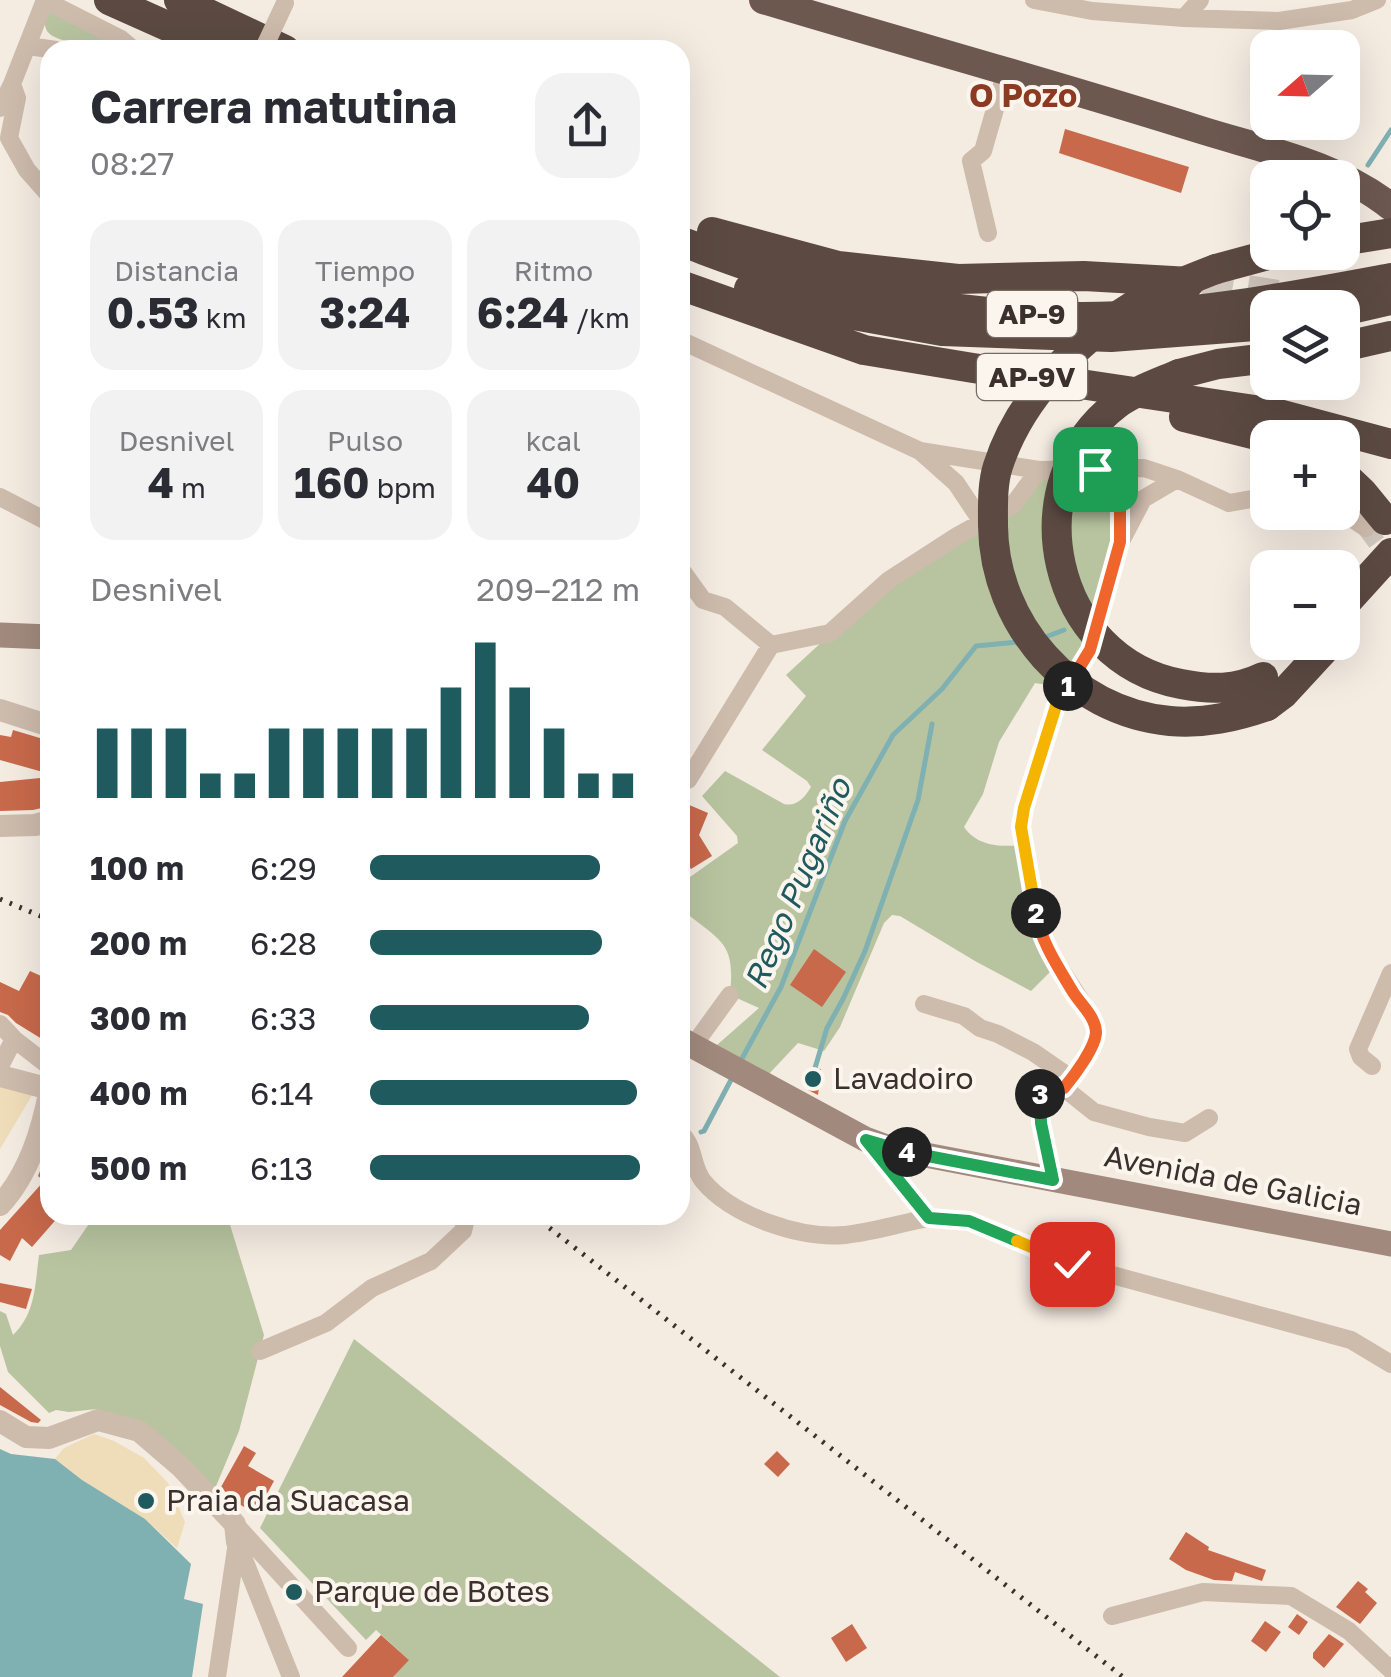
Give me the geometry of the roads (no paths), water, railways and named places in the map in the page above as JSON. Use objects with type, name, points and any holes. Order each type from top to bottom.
[{"type":"highway","points":[[109,0],[198,40]]},
{"type":"highway","points":[[179,0],[264,40]]},
{"type":"highway","points":[[763,0],[1327,170],[1356,183],[1391,207]]},
{"type":"highway","points":[[690,224],[838,266],[958,279],[1210,276]]},
{"type":"highway","name":"AP-9","points":[[690,244],[778,275],[901,302],[1082,317],[1268,301],[1391,278]]},
{"type":"highway","points":[[1250,262],[1168,288],[1136,304],[1079,346],[1019,420],[996,468],[993,548],[1011,609],[1030,639],[1076,687],[1122,710],[1170,721],[1234,718],[1265,692],[1290,660]]},
{"type":"highway","name":"AP-9","points":[[690,269],[848,314],[942,331],[1111,337],[1250,326]]},
{"type":"highway","name":"AP-9V","points":[[690,289],[864,350],[1276,413],[1391,444]]},
{"type":"highway","points":[[1360,307],[1391,300]]},
{"type":"highway","points":[[1360,343],[1391,336]]},
{"type":"highway","points":[[864,350],[983,383],[1195,419],[1250,433]]},
{"type":"highway","points":[[1250,360],[1179,374],[1131,394],[1089,432],[1067,468],[1060,490],[1056,528],[1064,583],[1084,622],[1100,642],[1127,663],[1170,682],[1218,689],[1247,685],[1283,694],[1314,660]]},
{"type":"highway","points":[[1360,490],[1376,524]]},
{"type":"highway","points":[[1360,587],[1391,553]]},
{"type":"highway","points":[[1360,611],[1391,579]]},
{"type":"main road","points":[[0,635],[40,637]]},
{"type":"main road","name":"Avenida de Galicia","points":[[692,1046],[866,1140],[889,1148],[1391,1244]]},
{"type":"street","points":[[0,108],[45,0],[121,40]]},
{"type":"street","points":[[1034,0],[1092,11],[1280,21],[1352,10],[1376,0]]},
{"type":"street","points":[[1184,18],[1200,0]]},
{"type":"street","points":[[268,40],[286,2]]},
{"type":"street","points":[[28,46],[40,48]]},
{"type":"street","points":[[988,232],[971,161],[983,150],[1006,72]]},
{"type":"street","points":[[12,84],[16,98],[9,138],[40,185]]},
{"type":"street","points":[[690,345],[920,451],[1040,470],[1144,468],[1178,478],[1229,503],[1250,499]]},
{"type":"street","points":[[920,451],[956,484],[982,522]]},
{"type":"street","points":[[1095,469],[1120,498],[1120,542]]},
{"type":"street","points":[[690,777],[771,645],[830,633],[889,580],[1013,505],[1040,470]]},
{"type":"street","points":[[1068,1083],[1096,1037],[1094,1021],[1046,947],[1037,922],[1021,827],[1024,808],[1056,706],[1090,650],[1120,542],[1143,499],[1178,478]]},
{"type":"street","points":[[0,497],[40,518]]},
{"type":"street","points":[[1360,518],[1376,524]]},
{"type":"street","points":[[690,582],[703,600],[724,608],[771,645]]},
{"type":"street","points":[[0,710],[40,723]]},
{"type":"street","points":[[0,826],[40,824]]},
{"type":"street","points":[[1372,1066],[1358,1049],[1391,974]]},
{"type":"street","points":[[692,1046],[730,996]]},
{"type":"street","points":[[924,1004],[964,1016],[980,1028],[1033,1052],[1094,1112],[1184,1133],[1208,1118]]},
{"type":"street","points":[[0,1024],[40,1059]]},
{"type":"street","points":[[0,1066],[14,1039]]},
{"type":"street","points":[[0,1076],[40,1085]]},
{"type":"street","points":[[1053,1180],[1041,1123],[1039,1082],[1068,1083]]},
{"type":"street","points":[[866,1140],[929,1218]]},
{"type":"street","points":[[0,1205],[11,1194],[40,1144]]},
{"type":"street","points":[[690,1148],[703,1181],[734,1207],[786,1228],[818,1236],[929,1218],[969,1221],[1072,1264],[1351,1340],[1391,1364]]},
{"type":"street","points":[[260,1351],[326,1323],[372,1288],[431,1261],[464,1225]]},
{"type":"street","points":[[0,1421],[26,1437],[49,1438],[98,1420],[139,1431],[181,1467],[236,1533],[348,1648]]},
{"type":"street","points":[[217,1677],[236,1533]]},
{"type":"street","points":[[236,1533],[291,1677]]},
{"type":"street","points":[[1112,1616],[1202,1592],[1290,1596],[1350,1630],[1391,1670]]},
{"type":"water","points":[[0,1449],[55,1459],[145,1519],[191,1564],[184,1599],[203,1604],[192,1677],[0,1677]]},
{"type":"waterway","name":"Rego Pugariño","points":[[1368,165],[1391,130]]},
{"type":"waterway","name":"Rego Pugariño","points":[[1043,638],[1064,630]]},
{"type":"waterway","name":"Rego Pugariño","points":[[739,1064],[781,987],[845,821],[893,735],[942,689],[976,646],[1018,642]]},
{"type":"waterway","points":[[815,1068],[827,1028],[865,951],[918,800],[932,724]]},
{"type":"waterway","name":"Rego Pugariño","points":[[701,1132],[732,1078]]},
{"type":"tunnel","points":[[1203,283],[1250,291]]},
{"type":"tunnel","points":[[1366,528],[1391,562]]},
{"type":"railway","points":[[0,899],[40,916]]},
{"type":"railway","points":[[546,1225],[1123,1677]]},
{"type":"place","name":"Lavadoiro","points":[[813,1079]]},
{"type":"place","name":"Praia da Suacasa","points":[[146,1501]]},
{"type":"place","name":"Parque de Botes","points":[[294,1592]]},
{"type":"district","name":"O Pozo","points":[[1023,96]]}]
